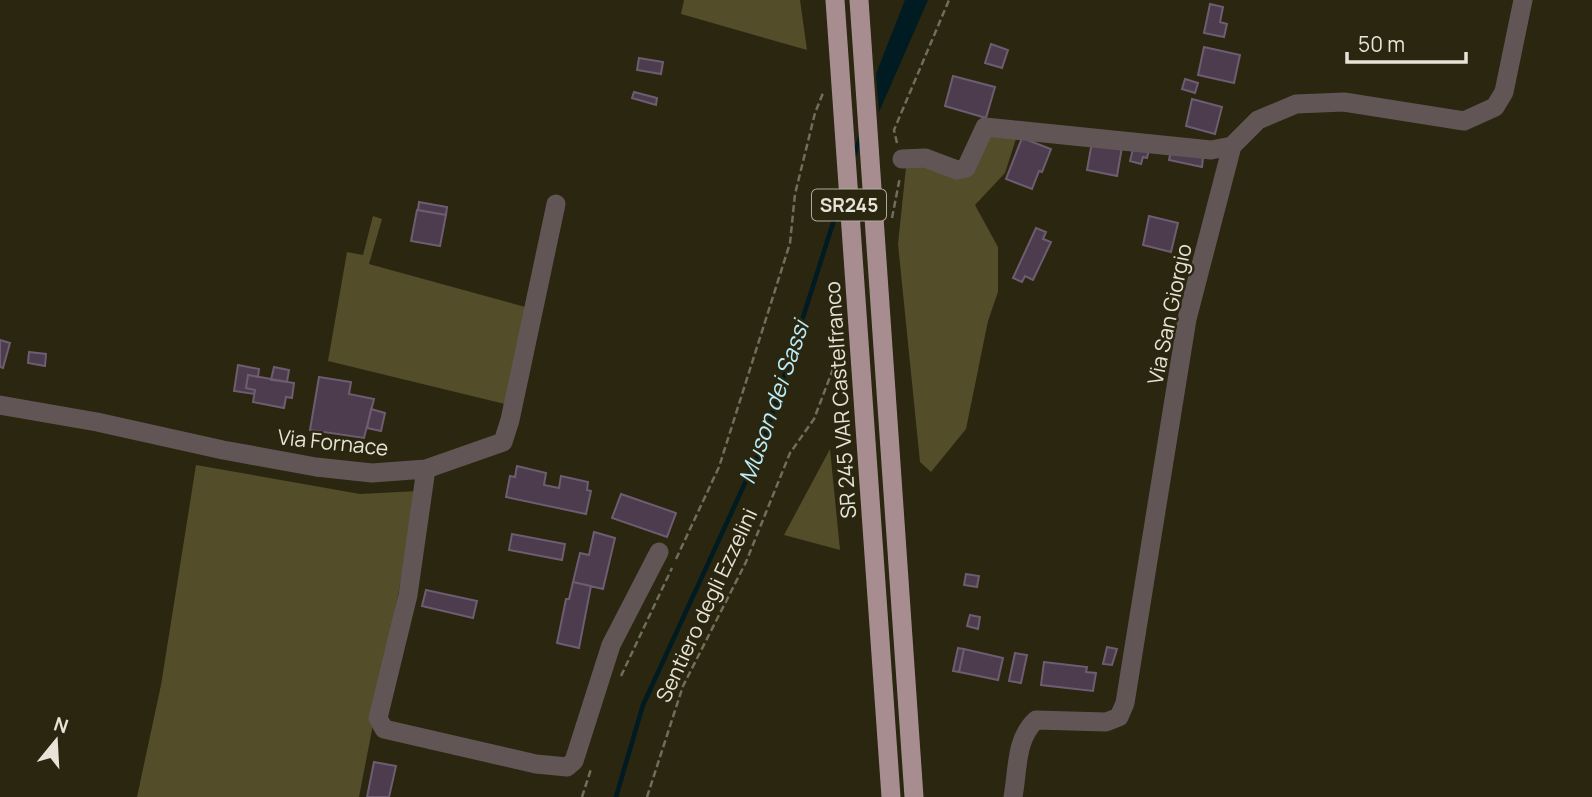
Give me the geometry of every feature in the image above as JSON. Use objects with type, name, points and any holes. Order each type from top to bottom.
[{"type":"highway","name":"SR 245 VAR Castelfranco","points":[[835,0],[891,797]]},
{"type":"highway","name":"SR245","points":[[859,0],[914,797]]},
{"type":"street","points":[[902,159],[925,158],[957,170],[965,168],[985,127],[1211,150],[1231,146],[1258,120],[1296,104],[1344,102],[1464,121],[1496,107],[1504,92],[1523,0]]},
{"type":"street","name":"Via San Giorgio","points":[[1013,797],[1021,742],[1026,729],[1036,720],[1106,722],[1119,717],[1125,703],[1188,319],[1231,146]]},
{"type":"street","name":"Via Fornace","points":[[0,405],[316,467],[372,473],[426,469],[503,442],[556,204]]},
{"type":"street","points":[[426,469],[408,595],[378,718],[384,729],[536,764],[567,766],[574,761],[611,645],[659,552]]},
{"type":"path","points":[[889,225],[894,213],[902,159],[894,130],[949,0]]},
{"type":"path","points":[[618,684],[719,467],[790,243],[795,194],[815,113],[825,88]]},
{"type":"path","name":"Sentiero degli Ezzelini","points":[[647,797],[682,686],[746,562],[790,453],[814,419],[841,348]]},
{"type":"path","points":[[582,797],[591,767]]},
{"type":"shaded area","points":[[684,0],[800,0],[807,50],[681,14]]},
{"type":"shaded area","points":[[987,133],[1016,139],[1005,173],[975,205],[998,247],[998,292],[988,321],[966,429],[931,472],[920,462],[898,244],[906,167],[924,166],[963,177]]},
{"type":"shaded area","points":[[373,216],[382,219],[369,264],[529,308],[509,405],[328,361],[347,252],[363,255]]},
{"type":"shaded area","points":[[830,449],[840,550],[784,535]]},
{"type":"shaded area","points":[[196,465],[360,494],[418,491],[359,797],[137,797],[161,685]]},
{"type":"water","points":[[905,0],[928,0],[879,112],[876,74]]},
{"type":"building","points":[[1210,4],[1223,7],[1220,22],[1227,24],[1224,37],[1204,33]]},
{"type":"building","points":[[991,44],[1008,50],[1002,68],[985,63]]},
{"type":"building","points":[[1204,47],[1240,55],[1234,83],[1198,75]]},
{"type":"building","points":[[639,58],[663,62],[661,74],[637,70]]},
{"type":"building","points":[[953,76],[995,87],[986,118],[945,106]]},
{"type":"building","points":[[1185,79],[1198,83],[1195,93],[1182,89]]},
{"type":"building","points":[[634,92],[657,98],[656,105],[632,98]]},
{"type":"building","points":[[1192,99],[1222,107],[1215,134],[1186,126]]},
{"type":"building","points":[[1022,138],[1051,149],[1032,189],[1006,179]]},
{"type":"building","points":[[1092,142],[1122,147],[1117,176],[1087,170]]},
{"type":"building","points":[[1134,145],[1150,146],[1147,158],[1143,157],[1141,164],[1130,161]]},
{"type":"building","points":[[1171,151],[1203,158],[1202,167],[1169,160]]},
{"type":"building","points":[[419,202],[447,207],[446,215],[418,210]]},
{"type":"building","points":[[417,210],[446,215],[440,246],[411,241]]},
{"type":"building","points":[[1149,216],[1178,223],[1171,252],[1143,245]]},
{"type":"building","points":[[1036,228],[1046,232],[1043,239],[1051,242],[1033,280],[1025,276],[1022,282],[1013,278]]},
{"type":"building","points":[[0,340],[10,343],[3,368],[0,367]]},
{"type":"building","points":[[29,352],[46,354],[45,366],[28,363]]},
{"type":"building","points":[[238,365],[259,369],[258,377],[248,375],[246,388],[255,390],[254,394],[234,391]]},
{"type":"building","points":[[274,367],[289,370],[287,382],[271,380]]},
{"type":"building","points":[[248,375],[294,383],[292,398],[286,397],[284,408],[253,402],[255,390],[246,388]]},
{"type":"building","points":[[319,377],[351,382],[349,394],[374,399],[364,438],[310,430]]},
{"type":"building","points":[[371,409],[385,413],[381,431],[367,428]]},
{"type":"building","points":[[517,466],[546,473],[544,485],[559,488],[561,476],[588,482],[587,490],[591,491],[586,514],[506,497],[510,476],[515,477]]},
{"type":"building","points":[[621,494],[676,513],[667,537],[612,518]]},
{"type":"building","points":[[594,532],[615,538],[603,589],[573,582],[580,553],[589,555]]},
{"type":"building","points":[[512,534],[565,544],[562,560],[509,550]]},
{"type":"building","points":[[966,574],[979,576],[977,587],[964,585]]},
{"type":"building","points":[[573,582],[591,586],[579,648],[557,643],[566,599],[569,599]]},
{"type":"building","points":[[426,590],[477,601],[473,618],[422,606]]},
{"type":"building","points":[[970,615],[980,617],[978,629],[967,626]]},
{"type":"building","points":[[1107,647],[1117,649],[1112,665],[1103,664]]},
{"type":"building","points":[[958,648],[964,649],[959,672],[953,671]]},
{"type":"building","points":[[964,649],[1003,658],[998,680],[959,672]]},
{"type":"building","points":[[1015,653],[1027,655],[1021,683],[1009,681]]},
{"type":"building","points":[[1044,662],[1087,667],[1086,672],[1096,673],[1093,691],[1041,685]]},
{"type":"building","points":[[374,762],[396,766],[389,797],[367,797]]},
{"type":"waterway","name":"Muson dei Sassi","points":[[854,156],[860,138]]},
{"type":"waterway","name":"Muson dei Sassi","points":[[616,797],[643,705],[762,446],[841,198]]}]
